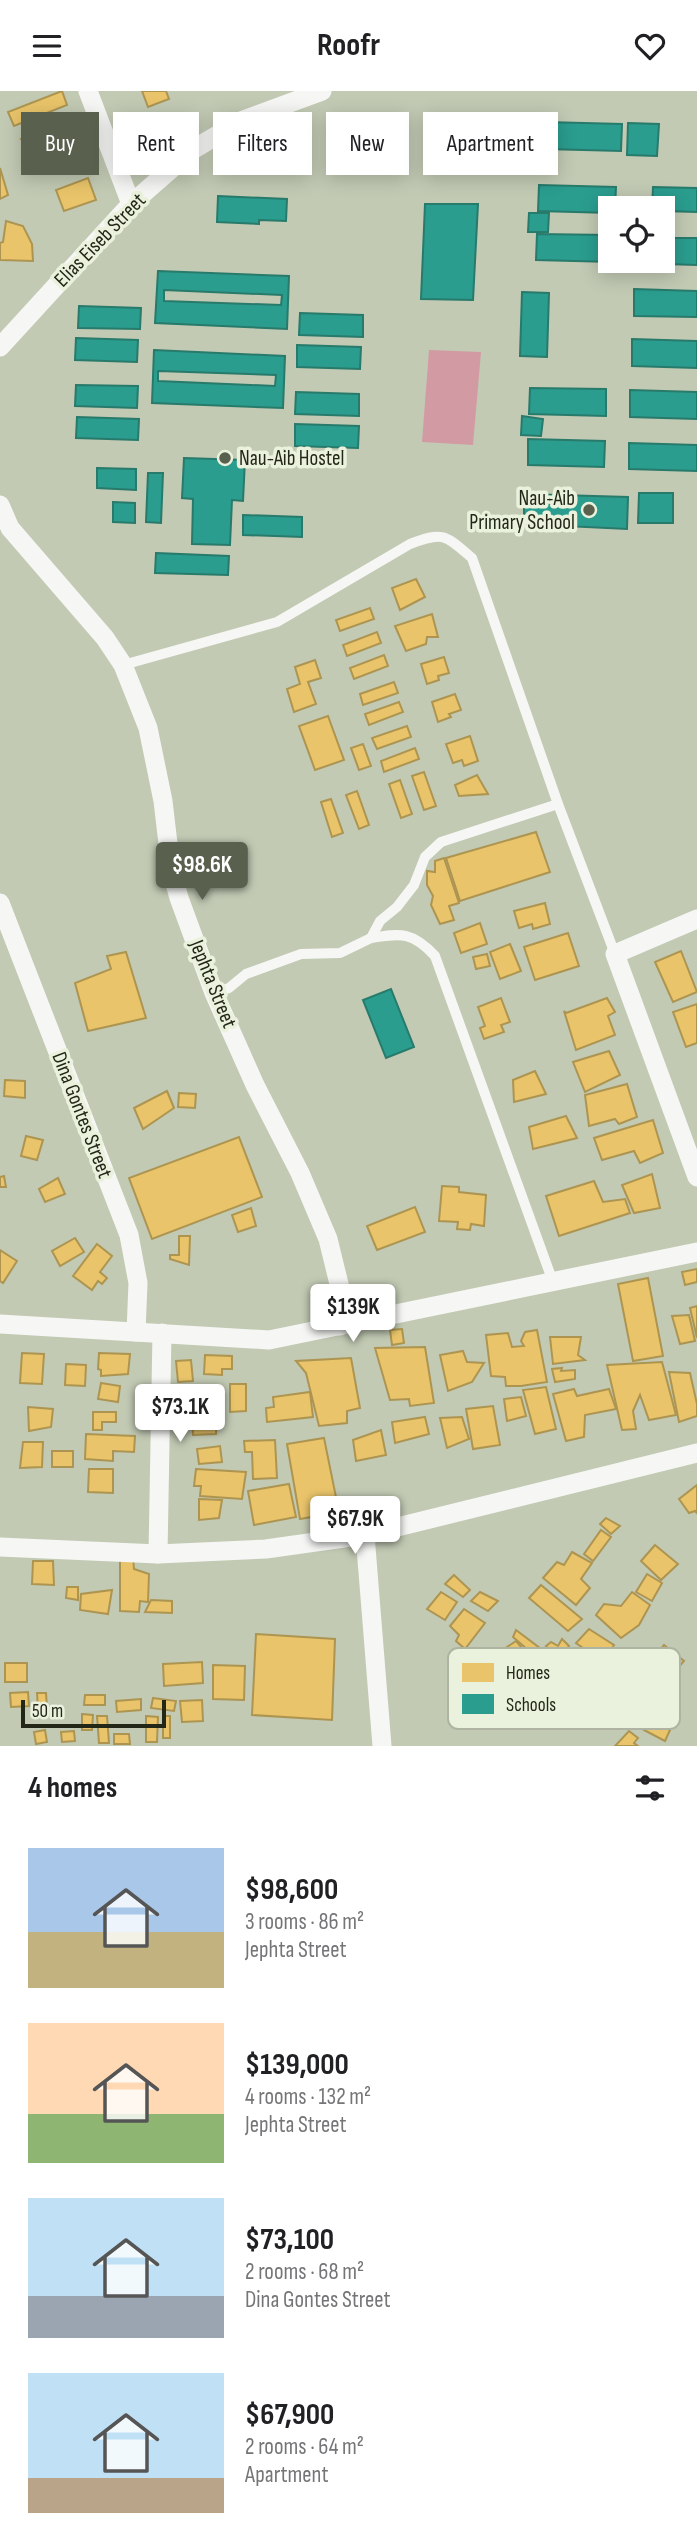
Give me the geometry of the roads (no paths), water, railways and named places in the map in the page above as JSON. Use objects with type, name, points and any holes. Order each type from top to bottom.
[{"type":"street","points":[[88,91],[131,204]]},
{"type":"street","name":"Elias Eiseb Street","points":[[0,347],[131,204],[194,149],[241,121],[309,93]]},
{"type":"street","name":"Jephta Street","points":[[0,505],[10,528],[105,638],[123,665],[148,728],[178,898],[214,993],[255,1085],[300,1173],[328,1239],[341,1291],[340,1326]]},
{"type":"street","name":"Dina Gontes Street","points":[[0,903],[129,1235],[138,1283],[136,1332]]},
{"type":"street","points":[[697,919],[615,954],[697,1177]]},
{"type":"street","points":[[0,1324],[269,1340],[697,1252]]},
{"type":"street","points":[[158,1554],[162,1333]]},
{"type":"street","points":[[0,1547],[158,1554],[266,1549],[365,1535],[697,1453]]},
{"type":"street","points":[[365,1535],[382,1746]]},
{"type":"lane","points":[[123,665],[277,622],[410,544],[433,535],[447,538],[472,558],[558,804],[615,954]]},
{"type":"lane","points":[[372,938],[380,921],[397,907],[414,885],[425,857],[441,842],[558,804]]},
{"type":"lane","points":[[214,993],[229,988],[246,974],[301,954],[340,953],[372,938],[400,933],[421,941],[435,956],[553,1282]]},
{"type":"place","name":"Nau-Aib Hostel","points":[[225,458]]},
{"type":"place","name":"Nau-Aib Primary School","points":[[589,510]]}]
